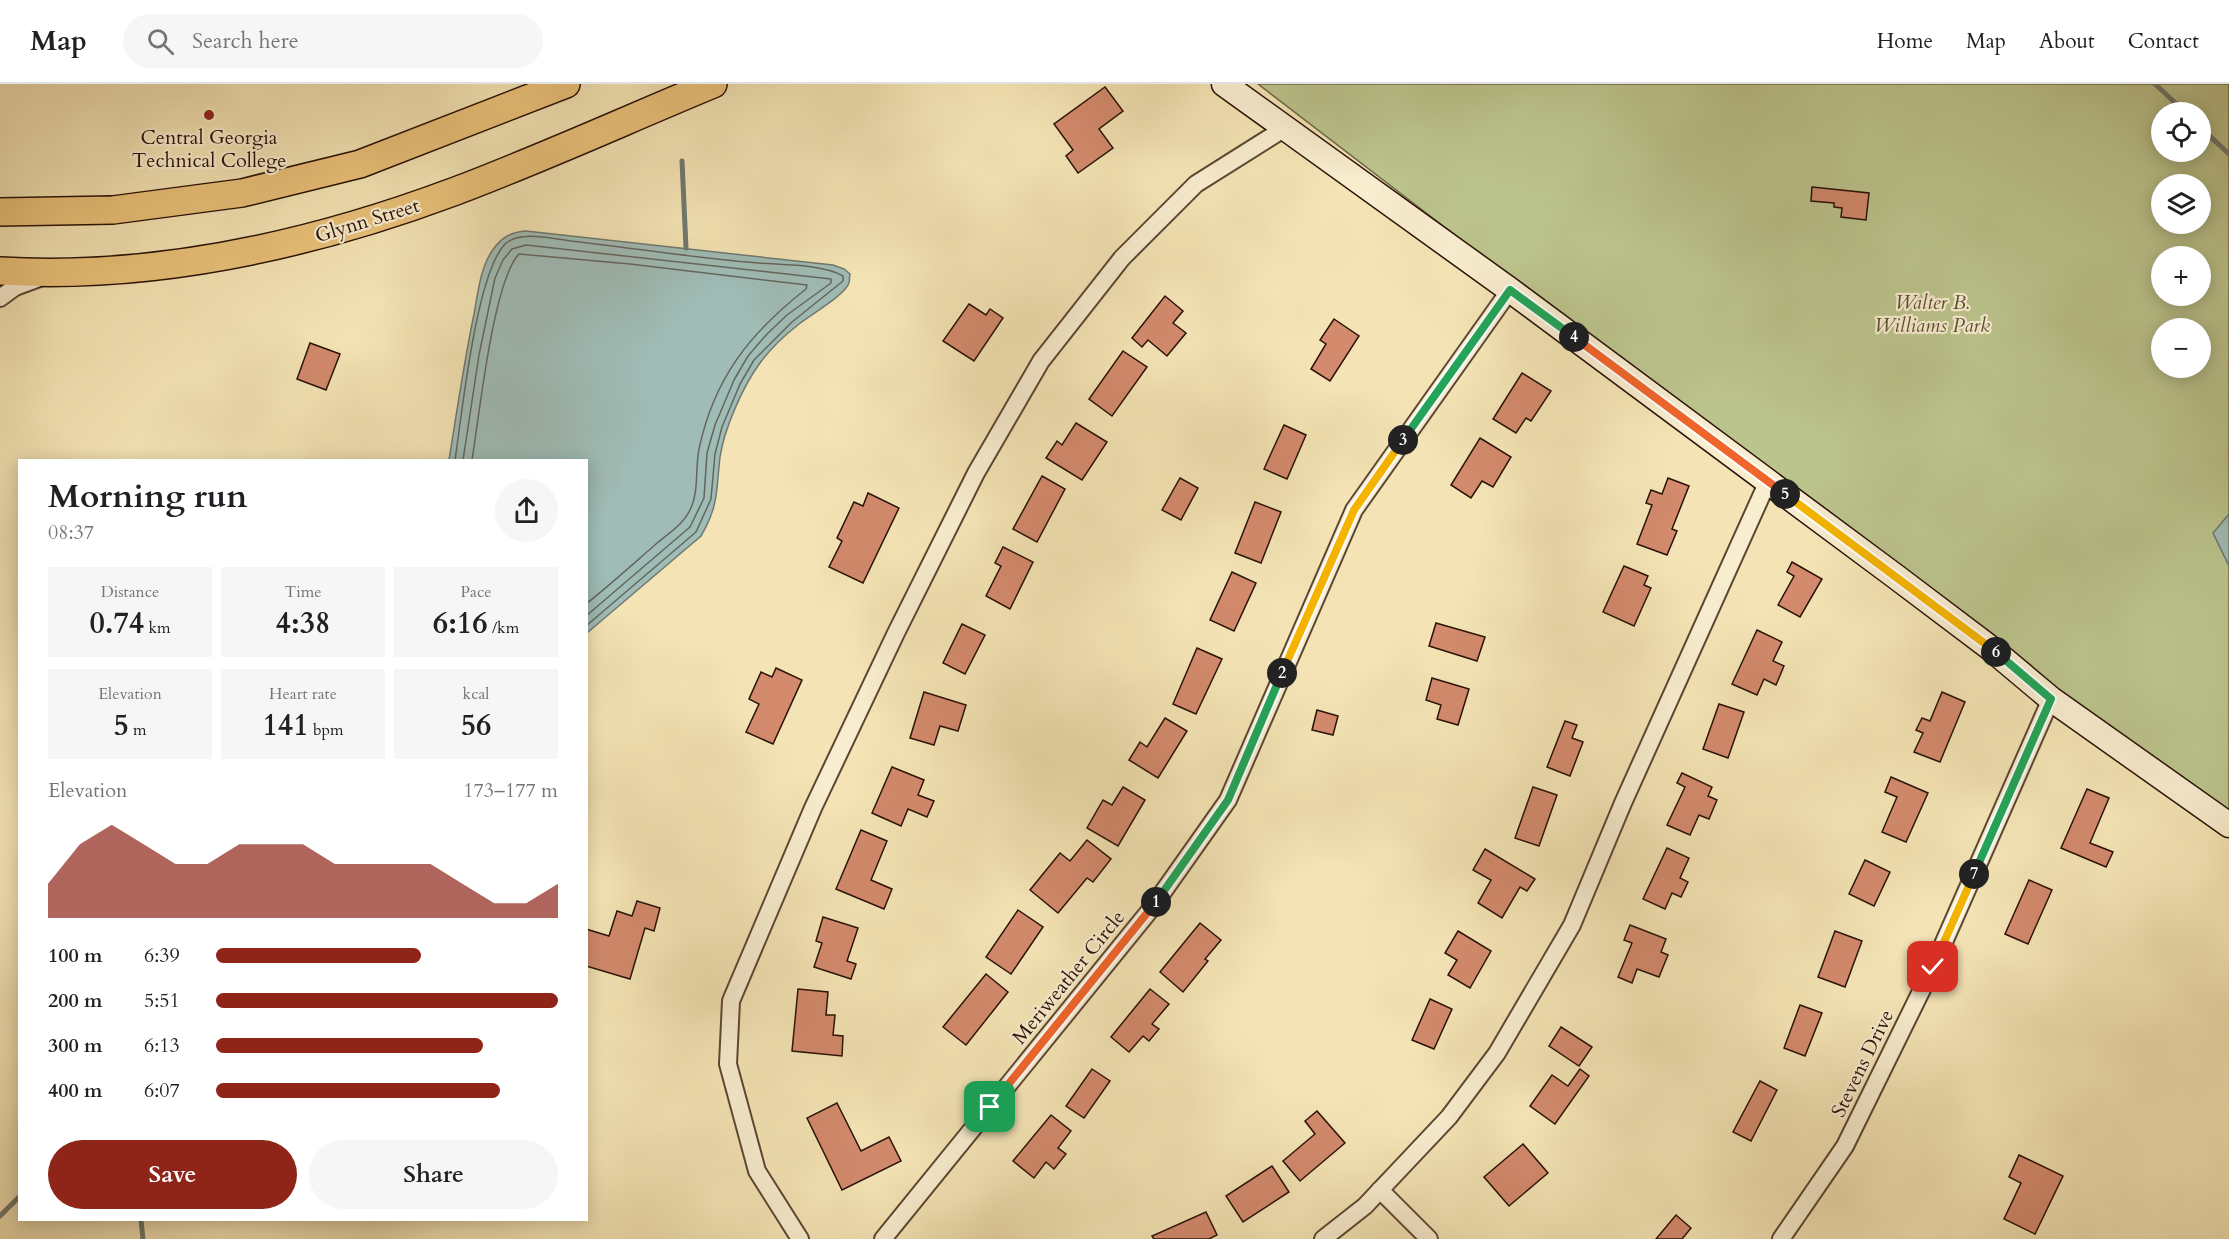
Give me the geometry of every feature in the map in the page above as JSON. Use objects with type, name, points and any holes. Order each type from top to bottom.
[{"type":"main road","points":[[0,213],[113,210],[242,194],[360,164],[566,84]]},
{"type":"main road","name":"Glynn Street","points":[[0,270],[56,272],[114,270],[194,262],[284,245],[452,192],[713,84]]},
{"type":"main road","points":[[1224,84],[1510,290],[1768,481],[1989,647],[2051,699],[2229,825]]},
{"type":"street","points":[[800,1239],[757,1171],[728,1064],[731,1001],[799,839],[896,633],[971,484],[1041,362],[1122,258],[1196,184],[1285,128]]},
{"type":"street","points":[[0,298],[15,287],[56,272]]},
{"type":"street","name":"Meriweather Circle","points":[[883,1239],[1150,909],[1228,800],[1354,510],[1510,290]]},
{"type":"street","points":[[1323,1239],[1365,1206],[1449,1117],[1497,1053],[1572,925],[1623,802],[1768,481]]},
{"type":"street","name":"Stevens Drive","points":[[1781,1239],[1845,1146],[1933,967],[2051,699]]},
{"type":"street","points":[[1380,1190],[1429,1239]]},
{"type":"green space","name":"Walter B. Williams Park","points":[[1258,84],[2229,84],[2229,817],[2156,773]]},
{"type":"water","points":[[526,231],[833,265],[850,274],[846,288],[778,342],[747,383],[735,408],[722,446],[714,506],[701,536],[588,632],[588,459],[449,459],[480,281],[492,251],[502,239]]},
{"type":"water","points":[[2229,514],[2229,566],[2213,533]]},
{"type":"building","points":[[1105,87],[1123,111],[1099,129],[1113,148],[1078,173],[1066,156],[1073,150],[1054,124]]},
{"type":"building","points":[[1812,187],[1869,193],[1866,220],[1841,217],[1842,208],[1834,207],[1834,203],[1811,201]]},
{"type":"building","points":[[1165,296],[1183,311],[1173,323],[1186,333],[1167,356],[1148,340],[1142,347],[1132,338]]},
{"type":"building","points":[[969,304],[986,315],[990,309],[1003,318],[974,361],[943,341]]},
{"type":"building","points":[[1334,319],[1359,336],[1330,381],[1311,369],[1326,344],[1320,340]]},
{"type":"building","points":[[310,343],[340,354],[326,390],[297,379]]},
{"type":"building","points":[[1123,351],[1147,367],[1112,416],[1089,399]]},
{"type":"building","points":[[1522,373],[1551,391],[1531,421],[1526,418],[1516,433],[1493,419]]},
{"type":"building","points":[[1076,423],[1107,442],[1082,480],[1046,458],[1057,441],[1062,445]]},
{"type":"building","points":[[1284,425],[1306,435],[1287,479],[1264,469]]},
{"type":"building","points":[[1480,438],[1511,457],[1493,487],[1482,481],[1471,498],[1451,485]]},
{"type":"building","points":[[1042,476],[1065,489],[1037,542],[1013,529]]},
{"type":"building","points":[[1180,478],[1198,488],[1181,520],[1162,510]]},
{"type":"building","points":[[1668,478],[1689,486],[1672,529],[1677,531],[1667,555],[1637,544],[1652,505],[1646,503],[1651,490],[1662,494]]},
{"type":"building","points":[[868,493],[899,508],[863,583],[829,567],[842,541],[837,538],[854,502],[863,506]]},
{"type":"building","points":[[1255,502],[1281,512],[1261,563],[1235,553]]},
{"type":"building","points":[[1003,547],[1033,562],[1010,609],[986,596],[1001,566],[995,563]]},
{"type":"building","points":[[1792,562],[1822,579],[1800,617],[1778,605],[1794,576],[1787,572]]},
{"type":"building","points":[[1624,566],[1648,576],[1644,585],[1651,588],[1634,626],[1603,612]]},
{"type":"building","points":[[1232,572],[1256,583],[1234,631],[1210,620]]},
{"type":"building","points":[[1436,623],[1485,637],[1477,661],[1429,646]]},
{"type":"building","points":[[962,624],[985,635],[965,674],[943,663]]},
{"type":"building","points":[[1757,630],[1782,642],[1773,661],[1784,666],[1776,685],[1764,679],[1757,695],[1732,684]]},
{"type":"building","points":[[1197,648],[1222,659],[1196,714],[1173,704]]},
{"type":"building","points":[[776,668],[802,680],[773,744],[746,732],[759,704],[749,699],[761,672],[772,677]]},
{"type":"building","points":[[1432,678],[1469,689],[1458,725],[1437,719],[1441,705],[1426,700]]},
{"type":"building","points":[[924,692],[966,705],[958,731],[940,726],[934,745],[910,738]]},
{"type":"building","points":[[1942,692],[1965,702],[1940,762],[1914,752],[1923,733],[1916,730],[1922,718],[1930,721]]},
{"type":"building","points":[[1719,704],[1744,712],[1728,758],[1703,749]]},
{"type":"building","points":[[1317,710],[1338,716],[1333,735],[1312,730]]},
{"type":"building","points":[[1165,718],[1187,731],[1158,778],[1129,760],[1140,742],[1147,747]]},
{"type":"building","points":[[1565,721],[1577,725],[1572,738],[1583,742],[1570,776],[1547,767]]},
{"type":"building","points":[[892,767],[924,780],[918,795],[934,801],[927,817],[908,809],[901,826],[872,813]]},
{"type":"building","points":[[1682,773],[1712,787],[1708,796],[1717,800],[1709,819],[1699,815],[1690,835],[1667,825],[1685,787],[1677,783]]},
{"type":"building","points":[[1891,777],[1928,793],[1906,842],[1882,832],[1897,797],[1885,792]]},
{"type":"building","points":[[1123,787],[1145,800],[1118,846],[1087,828],[1103,800],[1112,805]]},
{"type":"building","points":[[1533,787],[1557,795],[1539,846],[1515,838]]},
{"type":"building","points":[[2087,789],[2109,798],[2090,843],[2113,852],[2106,867],[2061,848]]},
{"type":"building","points":[[861,830],[887,841],[871,880],[892,889],[884,909],[836,889]]},
{"type":"building","points":[[1087,840],[1111,859],[1093,882],[1087,878],[1058,913],[1030,890],[1060,853],[1070,861]]},
{"type":"building","points":[[1667,848],[1689,858],[1680,878],[1688,882],[1681,897],[1672,893],[1665,909],[1643,899]]},
{"type":"building","points":[[1485,849],[1535,879],[1527,891],[1520,887],[1502,918],[1478,903],[1491,880],[1473,870]]},
{"type":"building","points":[[1865,860],[1890,872],[1874,906],[1849,894]]},
{"type":"building","points":[[2029,880],[2052,890],[2028,944],[2005,934]]},
{"type":"building","points":[[637,901],[660,908],[654,931],[645,928],[630,979],[588,967],[588,930],[609,936],[617,911],[632,916]]},
{"type":"building","points":[[1018,910],[1043,927],[1011,974],[986,957]]},
{"type":"building","points":[[823,917],[858,928],[847,961],[856,964],[851,979],[814,967],[822,943],[816,941]]},
{"type":"building","points":[[1200,923],[1221,940],[1205,959],[1208,961],[1183,992],[1160,972]]},
{"type":"building","points":[[1630,925],[1666,939],[1661,952],[1668,955],[1659,977],[1637,969],[1632,983],[1618,977],[1632,943],[1624,940]]},
{"type":"building","points":[[1458,931],[1491,951],[1470,988],[1448,975],[1457,960],[1445,953]]},
{"type":"building","points":[[1835,931],[1862,941],[1845,987],[1818,977]]},
{"type":"building","points":[[986,974],[1008,992],[966,1045],[943,1027]]},
{"type":"building","points":[[798,989],[828,992],[826,1015],[835,1015],[833,1035],[843,1036],[842,1056],[792,1051]]},
{"type":"building","points":[[1150,989],[1169,1004],[1152,1024],[1159,1029],[1149,1041],[1143,1036],[1129,1052],[1111,1037]]},
{"type":"building","points":[[1430,999],[1452,1009],[1434,1049],[1412,1040]]},
{"type":"building","points":[[1800,1005],[1822,1013],[1805,1056],[1784,1048]]},
{"type":"building","points":[[1561,1027],[1592,1047],[1579,1066],[1549,1046]]},
{"type":"building","points":[[1092,1069],[1110,1081],[1084,1118],[1066,1106]]},
{"type":"building","points":[[1580,1069],[1589,1076],[1555,1124],[1530,1106],[1552,1075],[1568,1086]]},
{"type":"building","points":[[1760,1081],[1777,1090],[1751,1141],[1733,1132]]},
{"type":"building","points":[[837,1103],[861,1151],[889,1137],[901,1161],[842,1190],[807,1118]]},
{"type":"building","points":[[1317,1111],[1345,1143],[1300,1181],[1283,1161],[1315,1134],[1305,1121]]},
{"type":"building","points":[[1051,1115],[1071,1131],[1058,1148],[1066,1154],[1054,1169],[1046,1162],[1034,1178],[1013,1161]]},
{"type":"building","points":[[1523,1144],[1548,1173],[1509,1206],[1484,1177]]},
{"type":"building","points":[[2019,1155],[2063,1176],[2035,1234],[2004,1219],[2021,1183],[2009,1177]]},
{"type":"building","points":[[1272,1166],[1289,1192],[1243,1222],[1226,1196]]},
{"type":"building","points":[[1206,1212],[1217,1235],[1209,1239],[1154,1239],[1152,1236]]},
{"type":"building","points":[[1676,1215],[1691,1228],[1682,1239],[1656,1239]]},
{"type":"waterway","points":[[2155,84],[2174,102]]},
{"type":"waterway","points":[[2211,137],[2229,154]]},
{"type":"waterway","points":[[682,161],[686,248]]},
{"type":"waterway","points":[[0,1216],[18,1198]]},
{"type":"waterway","points":[[141,1221],[143,1239]]},
{"type":"place","name":"Central Georgia Technical College","points":[[209,115]]},
{"type":"route","points":[[990,1107],[1150,909],[1228,800],[1354,510],[1510,290],[1989,647],[2051,699],[1933,967]]}]
